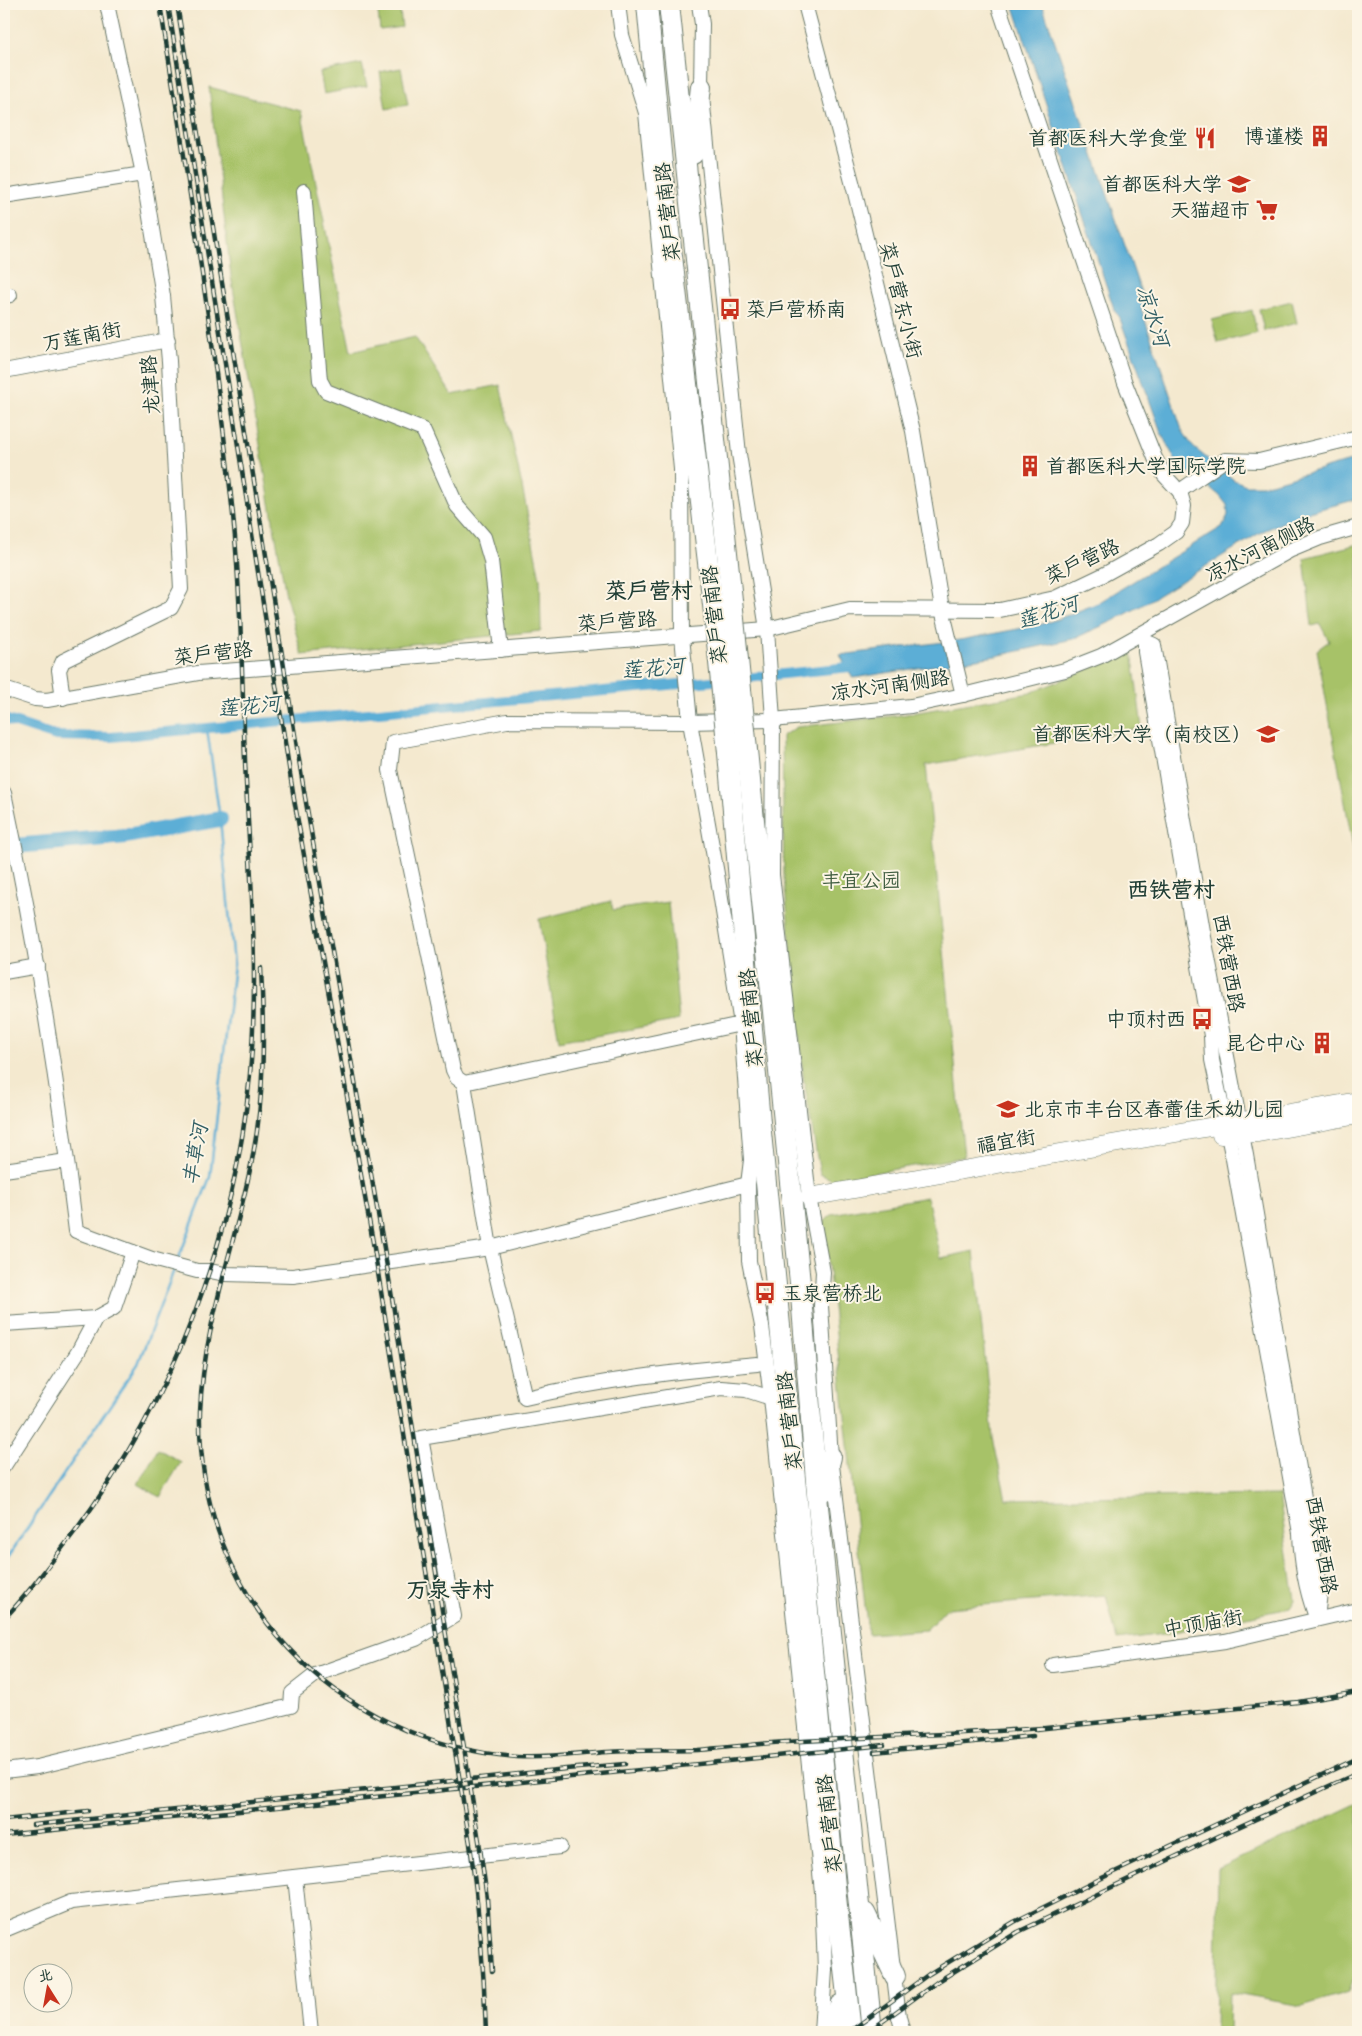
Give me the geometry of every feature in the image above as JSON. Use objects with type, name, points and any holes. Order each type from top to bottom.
[{"type":"highway","name":"菜户营南路","points":[[647,4],[666,205],[725,620],[747,750],[800,1274],[818,1506],[872,2032]]},
{"type":"highway","name":"菜户营南路","points":[[668,4],[690,189],[725,620],[728,753],[760,1122],[851,2032]]},
{"type":"highway","points":[[690,189],[701,87]]},
{"type":"highway","points":[[646,113],[666,205]]},
{"type":"highway","points":[[751,1160],[760,1122]]},
{"type":"highway","points":[[818,1506],[831,1457]]},
{"type":"highway","points":[[858,1897],[895,1976]]},
{"type":"highway","points":[[837,1906],[840,2005],[838,2032]]},
{"type":"highway","points":[[868,1992],[881,2032]]},
{"type":"highway","points":[[829,2032],[840,2005]]},
{"type":"main road","name":"福宜街","points":[[810,1202],[1206,1136],[1233,1128],[1358,1101]]},
{"type":"main road","name":"福宜街","points":[[1233,1128],[1258,1133],[1358,1115]]},
{"type":"street","name":"龙津路","points":[[63,698],[59,670],[64,661],[171,608],[181,589],[168,340],[163,296],[143,174],[107,4]]},
{"type":"street","name":"菜户营南路","points":[[618,4],[622,35],[646,113],[681,469],[682,636],[690,722],[741,1024],[751,1160],[748,1184],[750,1261],[762,1326],[771,1398],[822,1892],[825,1970],[821,2032]]},
{"type":"street","points":[[699,4],[702,24],[701,87],[739,454],[767,629]]},
{"type":"street","name":"菜户营东小街","points":[[804,4],[855,193],[912,431],[942,609],[963,695]]},
{"type":"street","points":[[998,4],[1126,383],[1154,458],[1164,476],[1182,490],[1225,460],[1259,461],[1358,436]]},
{"type":"street","points":[[4,196],[143,174]]},
{"type":"street","points":[[304,191],[320,380],[326,391],[423,430],[457,506],[484,537],[491,561],[501,650]]},
{"type":"street","name":"万莲南街","points":[[4,371],[168,340]]},
{"type":"street","name":"菜户营路","points":[[4,689],[35,699],[47,700],[159,678],[198,673],[767,629],[850,609],[1000,610],[1055,598],[1104,575],[1159,544],[1176,532],[1182,523],[1184,506],[1182,490]]},
{"type":"street","name":"凉水河南侧路","points":[[464,1083],[457,1078],[451,1061],[390,770],[392,742],[507,721],[690,722],[773,720],[911,706],[963,695],[1065,670],[1101,656],[1143,637],[1291,550],[1320,538],[1358,527]]},
{"type":"street","name":"菜户营南路","points":[[767,629],[773,720],[772,875],[810,1202],[823,1272],[821,1306],[831,1457],[899,2017],[903,2032]]},
{"type":"street","name":"西铁营西路","points":[[1143,637],[1154,645],[1204,937],[1233,1128],[1300,1533],[1308,1595],[1317,1619]]},
{"type":"street","points":[[4,793],[38,966],[76,1231],[152,1259],[197,1271],[210,1270],[225,1274],[294,1276],[490,1248],[748,1184]]},
{"type":"street","points":[[4,972],[38,966]]},
{"type":"street","points":[[530,1420],[490,1248],[464,1083],[741,1024]]},
{"type":"street","points":[[4,1170],[67,1161]]},
{"type":"street","points":[[4,1324],[96,1318],[114,1308],[133,1252]]},
{"type":"street","points":[[4,1466],[78,1352],[96,1318]]},
{"type":"street","points":[[524,1398],[564,1388],[648,1375],[757,1364]]},
{"type":"street","points":[[4,1771],[37,1767],[291,1706],[292,1693],[315,1675],[416,1639],[454,1616],[421,1438],[721,1388],[746,1390],[771,1398]]},
{"type":"street","name":"中顶庙街","points":[[1053,1665],[1225,1641],[1358,1610]]},
{"type":"street","points":[[4,1930],[71,1902],[560,1847]]},
{"type":"street","points":[[295,1877],[311,2032]]},
{"type":"green space","points":[[377,4],[399,4],[402,27],[380,30]]},
{"type":"green space","points":[[362,64],[367,86],[324,94],[320,72]]},
{"type":"green space","points":[[401,68],[408,105],[386,109],[380,72]]},
{"type":"green space","points":[[209,87],[301,111],[351,352],[415,337],[452,395],[500,385],[540,579],[541,631],[302,655],[286,596],[231,276]]},
{"type":"green space","points":[[1292,301],[1297,323],[1264,331],[1259,309]]},
{"type":"green space","points":[[1252,310],[1257,333],[1218,343],[1212,320]]},
{"type":"green space","points":[[1358,544],[1358,857],[1355,857],[1317,650],[1329,641],[1320,624],[1312,626],[1304,558]]},
{"type":"green space","name":"丰宜公园","points":[[1132,651],[1142,728],[926,765],[964,1157],[833,1180],[820,1174],[803,1075],[784,878],[782,736],[797,727],[901,715],[1030,693]]},
{"type":"green space","points":[[611,901],[613,910],[668,902],[679,1020],[559,1041],[539,919]]},
{"type":"green space","points":[[927,1197],[941,1258],[974,1251],[993,1438],[1006,1499],[1279,1495],[1295,1600],[1290,1608],[1164,1634],[1117,1640],[1106,1595],[947,1608],[926,1630],[868,1634],[823,1223],[832,1214]]},
{"type":"green space","points":[[158,1449],[181,1462],[160,1497],[138,1484]]},
{"type":"green space","points":[[1358,1803],[1357,1978],[1352,1981],[1348,1992],[1302,2006],[1230,1993],[1229,2032],[1215,2032],[1218,1869]]},
{"type":"water","points":[[1013,4],[1042,4],[1144,301],[1141,308],[1182,430],[1193,447],[1234,480],[1246,485],[1263,485],[1358,459],[1358,499],[1305,513],[1263,531],[1139,607],[1073,639],[996,656],[853,678],[840,655],[960,640],[1039,625],[1098,603],[1222,527],[1228,515],[1227,505],[1219,495],[1177,463],[1162,435],[1119,316],[1115,312]]},
{"type":"waterway","name":"莲花河","points":[[737,679],[859,666]]},
{"type":"waterway","name":"莲花河","points":[[4,719],[56,736],[111,737],[723,680]]},
{"type":"waterway","name":"丰草河","points":[[178,1260],[210,1177],[234,964],[220,819],[207,729]]},
{"type":"waterway","points":[[4,847],[126,836],[220,819]]},
{"type":"waterway","name":"丰草河","points":[[4,1563],[138,1364],[174,1270]]},
{"type":"railway","points":[[4,1619],[49,1566],[103,1492],[138,1434],[169,1374],[195,1312],[217,1248],[233,1182],[245,1116],[252,1048],[254,1012],[252,904],[236,545],[209,323],[160,4]]},
{"type":"railway","points":[[168,4],[294,799],[374,1248],[470,1844],[481,1938],[486,2032]]},
{"type":"railway","points":[[177,4],[305,797],[384,1248],[479,1841],[487,1898],[492,1971]]},
{"type":"railway","points":[[261,968],[263,1062],[257,1132],[246,1187],[207,1347],[202,1379],[200,1412],[205,1480],[222,1542],[251,1599],[289,1649],[336,1690],[390,1723],[451,1745],[517,1757],[551,1757],[618,1751],[697,1750],[772,1743],[1042,1728]]},
{"type":"railway","points":[[1036,1729],[1298,1702],[1358,1692]]},
{"type":"railway","points":[[874,1752],[1033,1736]]},
{"type":"railway","points":[[4,1835],[884,1745]]},
{"type":"railway","points":[[849,2032],[929,1974],[1014,1922],[1104,1877],[1358,1758]]},
{"type":"railway","points":[[33,1825],[625,1764]]},
{"type":"railway","points":[[868,2032],[937,1982],[1018,1932],[1225,1833],[1358,1773]]},
{"type":"railway","points":[[4,1820],[88,1811]]},
{"type":"place","name":"博谨楼","points":[[1320,136]]},
{"type":"place","name":"首都医科大学食堂","points":[[1205,138]]},
{"type":"place","name":"首都医科大学","points":[[1239,184]]},
{"type":"place","name":"天猫超市","points":[[1267,210]]},
{"type":"place","name":"菜户营桥南","points":[[730,309]]},
{"type":"place","name":"首都医科大学国际学院","points":[[1030,466]]},
{"type":"place","name":"首都医科大学（南校区）","points":[[1268,734]]},
{"type":"place","name":"中顶村西","points":[[1202,1019]]},
{"type":"place","name":"昆仑中心","points":[[1322,1043]]},
{"type":"place","name":"北京市丰台区春蕾佳禾幼儿园","points":[[1008,1109]]},
{"type":"place","name":"玉泉营桥北","points":[[765,1293]]},
{"type":"district","name":"菜户营村","points":[[649,590]]},
{"type":"district","name":"西铁营村","points":[[1171,889]]},
{"type":"district","name":"万泉寺村","points":[[450,1589]]},
{"type":"water label","name":"凉水河","points":[[1153,316]]}]
